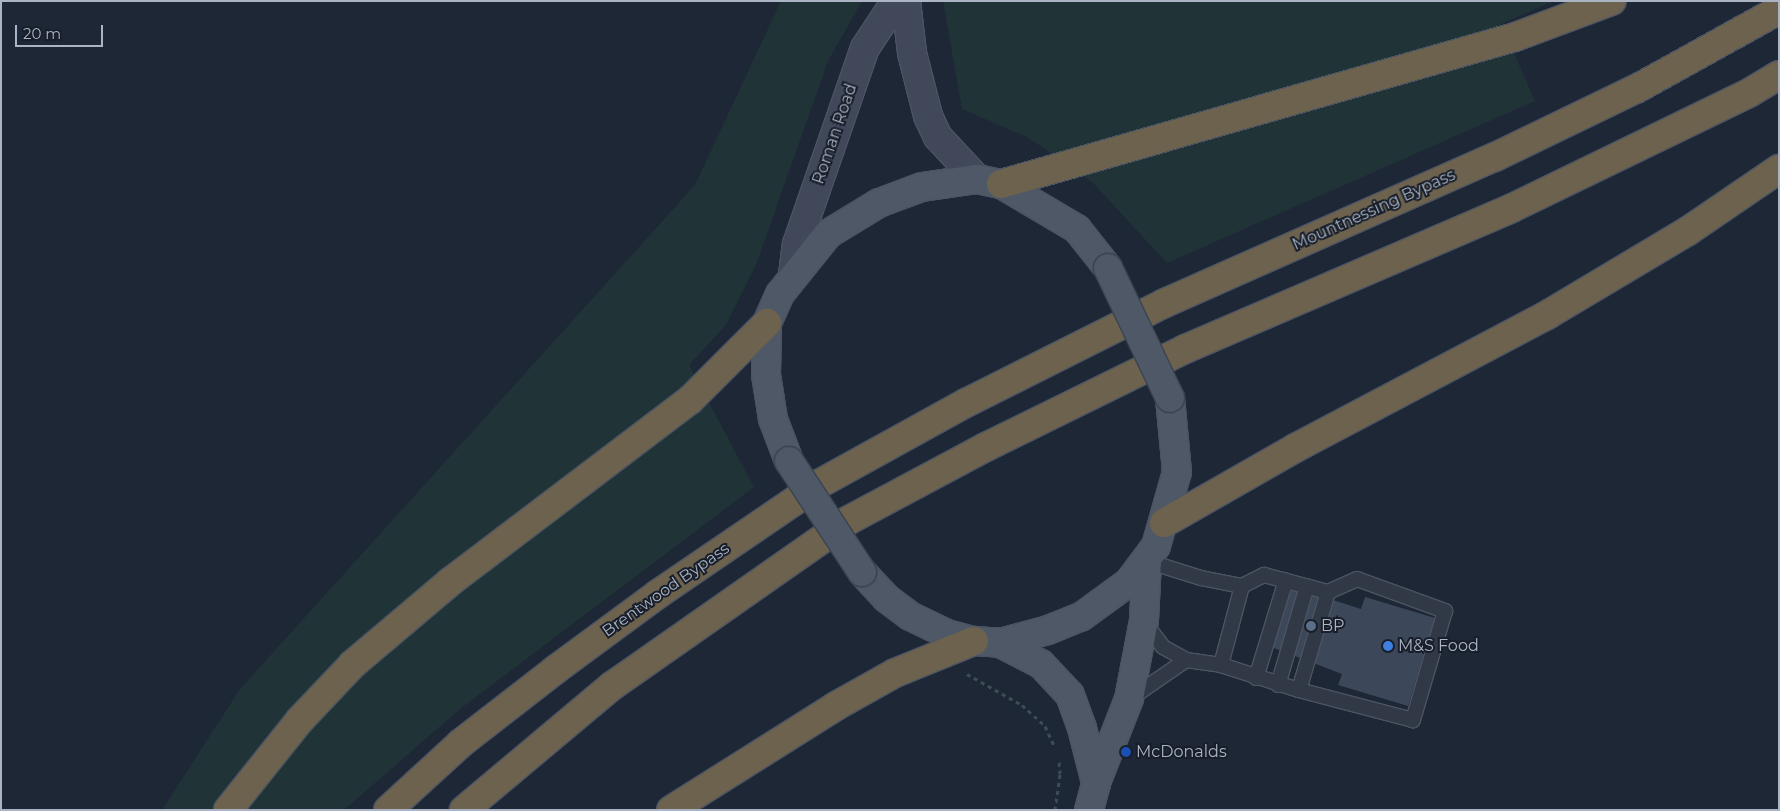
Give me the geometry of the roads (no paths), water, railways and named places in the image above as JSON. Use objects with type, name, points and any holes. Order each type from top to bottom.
[{"type":"highway","points":[[989,181],[1515,37],[1612,1]]},
{"type":"highway","name":"Mountnessing Bypass","points":[[966,403],[1165,303],[1495,156],[1638,88],[1779,10]]},
{"type":"highway","points":[[464,810],[506,771],[612,686],[849,520],[986,447],[1185,349],[1510,210],[1749,93],[1779,75]]},
{"type":"highway","points":[[1164,523],[1297,447],[1547,315],[1688,231],[1779,169]]},
{"type":"highway","points":[[228,810],[299,721],[353,664],[450,582],[690,400],[767,323]]},
{"type":"highway","name":"Brentwood Bypass","points":[[388,810],[460,743],[658,594],[819,484],[966,403]]},
{"type":"highway","points":[[672,810],[836,706],[895,673],[945,652],[987,642]]},
{"type":"main road","name":"Roman Road","points":[[793,275],[797,244],[865,48],[896,1]]},
{"type":"main road","points":[[906,1],[912,53],[928,116],[938,137],[989,181],[1076,229],[1108,268],[1170,398],[1177,472],[1164,523],[1147,561],[1129,582],[1081,617],[1048,630],[987,642]]},
{"type":"main road","points":[[989,181],[922,187],[879,203],[828,234],[793,275],[767,323],[766,375],[773,419],[789,461],[862,572],[886,598],[910,616],[947,634],[987,642],[1041,664],[1070,695],[1082,728],[1096,783]]},
{"type":"main road","points":[[1089,810],[1096,783],[1129,699],[1144,620],[1147,561]]},
{"type":"lane","points":[[1144,620],[1157,641],[1186,660],[1221,665],[1278,685],[1413,720],[1445,611],[1357,579],[1328,592],[1264,575],[1242,586],[1194,576],[1147,561]]},
{"type":"lane","points":[[1256,678],[1286,580]]},
{"type":"lane","points":[[1221,665],[1242,586]]},
{"type":"lane","points":[[1278,685],[1307,586]]},
{"type":"lane","points":[[1299,690],[1328,592]]},
{"type":"lane","points":[[1129,699],[1186,660]]},
{"type":"place","name":"BP","points":[[1311,626]]},
{"type":"place","name":"M&S Food","points":[[1388,646]]},
{"type":"place","name":"McDonalds","points":[[1126,752]]}]
